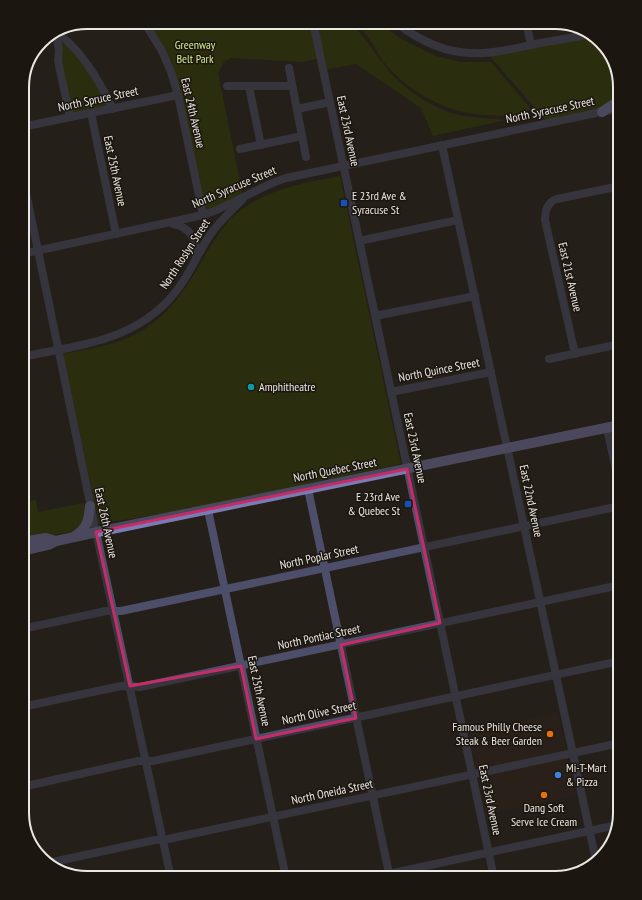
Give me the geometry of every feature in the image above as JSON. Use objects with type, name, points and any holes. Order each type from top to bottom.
[{"type":"main road","points":[[602,112],[613,105]]},
{"type":"main road","name":"North Quebec Street","points":[[29,549],[48,545],[56,541],[96,532],[613,427]]},
{"type":"main road","points":[[73,537],[87,524],[90,506]]},
{"type":"main road","name":"North Quebec Street","points":[[29,541],[42,538],[56,541]]},
{"type":"street","name":"East 24th Avenue","points":[[148,29],[163,52],[178,95],[203,215]]},
{"type":"street","name":"East 23rd Avenue","points":[[314,29],[493,871]]},
{"type":"street","points":[[406,29],[421,39],[437,46],[472,54],[487,53],[581,36]]},
{"type":"street","points":[[528,29],[531,45]]},
{"type":"street","points":[[59,36],[70,44],[88,66],[102,87],[113,108]]},
{"type":"street","points":[[57,38],[59,50],[58,62],[70,117]]},
{"type":"street","points":[[289,68],[306,157]]},
{"type":"street","points":[[226,86],[292,86]]},
{"type":"street","points":[[249,87],[261,145]]},
{"type":"street","name":"North Spruce Street","points":[[29,126],[178,95]]},
{"type":"street","points":[[297,109],[330,102]]},
{"type":"street","name":"North Syracuse Street","points":[[29,252],[203,215],[222,208],[268,184],[281,180],[613,110]]},
{"type":"street","name":"East 25th Avenue","points":[[91,113],[116,234]]},
{"type":"street","points":[[240,149],[302,136]]},
{"type":"street","name":"East 22nd Avenue","points":[[442,145],[595,855]]},
{"type":"street","name":"East 21st Avenue","points":[[575,354],[545,215],[550,203],[557,199],[613,187]]},
{"type":"street","name":"North Roslyn Street","points":[[29,356],[108,338],[126,332],[145,321],[161,308],[173,295],[181,285],[213,231],[250,193]]},
{"type":"street","name":"East 26th Avenue","points":[[29,211],[90,506],[169,871]]},
{"type":"street","points":[[359,241],[458,220]]},
{"type":"street","points":[[170,223],[183,226],[192,234],[196,246],[196,260]]},
{"type":"street","points":[[375,316],[474,296]]},
{"type":"street","points":[[548,359],[613,346]]},
{"type":"street","name":"North Quince Street","points":[[391,392],[491,372]]},
{"type":"street","points":[[607,428],[613,456]]},
{"type":"street","points":[[308,489],[389,871]]},
{"type":"street","name":"North Poplar Street","points":[[29,628],[106,611],[121,612],[613,507]]},
{"type":"street","name":"East 25th Avenue","points":[[208,510],[285,871]]},
{"type":"street","name":"North Pontiac Street","points":[[29,706],[121,686],[140,687],[613,586]]},
{"type":"street","name":"North Olive Street","points":[[29,785],[138,761],[152,761],[613,663]]},
{"type":"street","name":"North Oneida Street","points":[[56,861],[613,744]]},
{"type":"street","points":[[412,871],[611,826]]},
{"type":"highlighted area","points":[[407,469],[440,623],[341,645],[356,718],[256,739],[241,666],[130,686],[96,532]]},
{"type":"shaded area","points":[[558,713],[576,796],[486,814],[468,732]]},
{"type":"green space","name":"Greenway Belt Park","points":[[148,29],[356,29],[364,37],[391,73],[420,98],[452,113],[506,120],[433,136],[421,108],[356,64],[323,70],[320,58],[302,62],[231,58],[224,62],[218,73],[243,196],[203,215],[171,71]]},
{"type":"green space","points":[[361,29],[388,29],[401,39],[436,56],[461,62],[491,62],[532,110],[492,116],[472,114],[435,102],[417,92],[401,80],[387,66]]},
{"type":"green space","points":[[60,36],[70,44],[113,109],[70,117],[58,37]]},
{"type":"green space","points":[[581,36],[593,43],[599,49],[609,65],[613,80],[613,105],[548,123],[487,53]]},
{"type":"green space","points":[[340,176],[401,464],[185,510],[99,524],[63,354],[114,343],[129,337],[154,322],[174,303],[191,279],[222,229],[233,217],[251,203],[288,188]]},
{"type":"green space","points":[[36,500],[38,512],[84,503],[85,520],[80,527],[71,532],[29,539],[29,501]]},
{"type":"place","name":"E 23rd Ave & Syracuse St","points":[[344,203]]},
{"type":"place","name":"Amphitheatre","points":[[251,387]]},
{"type":"place","name":"E 23rd Ave & Quebec St","points":[[408,504]]},
{"type":"place","name":"Famous Philly Cheese Steak & Beer Garden","points":[[550,734]]},
{"type":"place","name":"Mi-T-Mart & Pizza","points":[[558,775]]},
{"type":"place","name":"Dang Soft Serve Ice Cream","points":[[544,795]]}]
